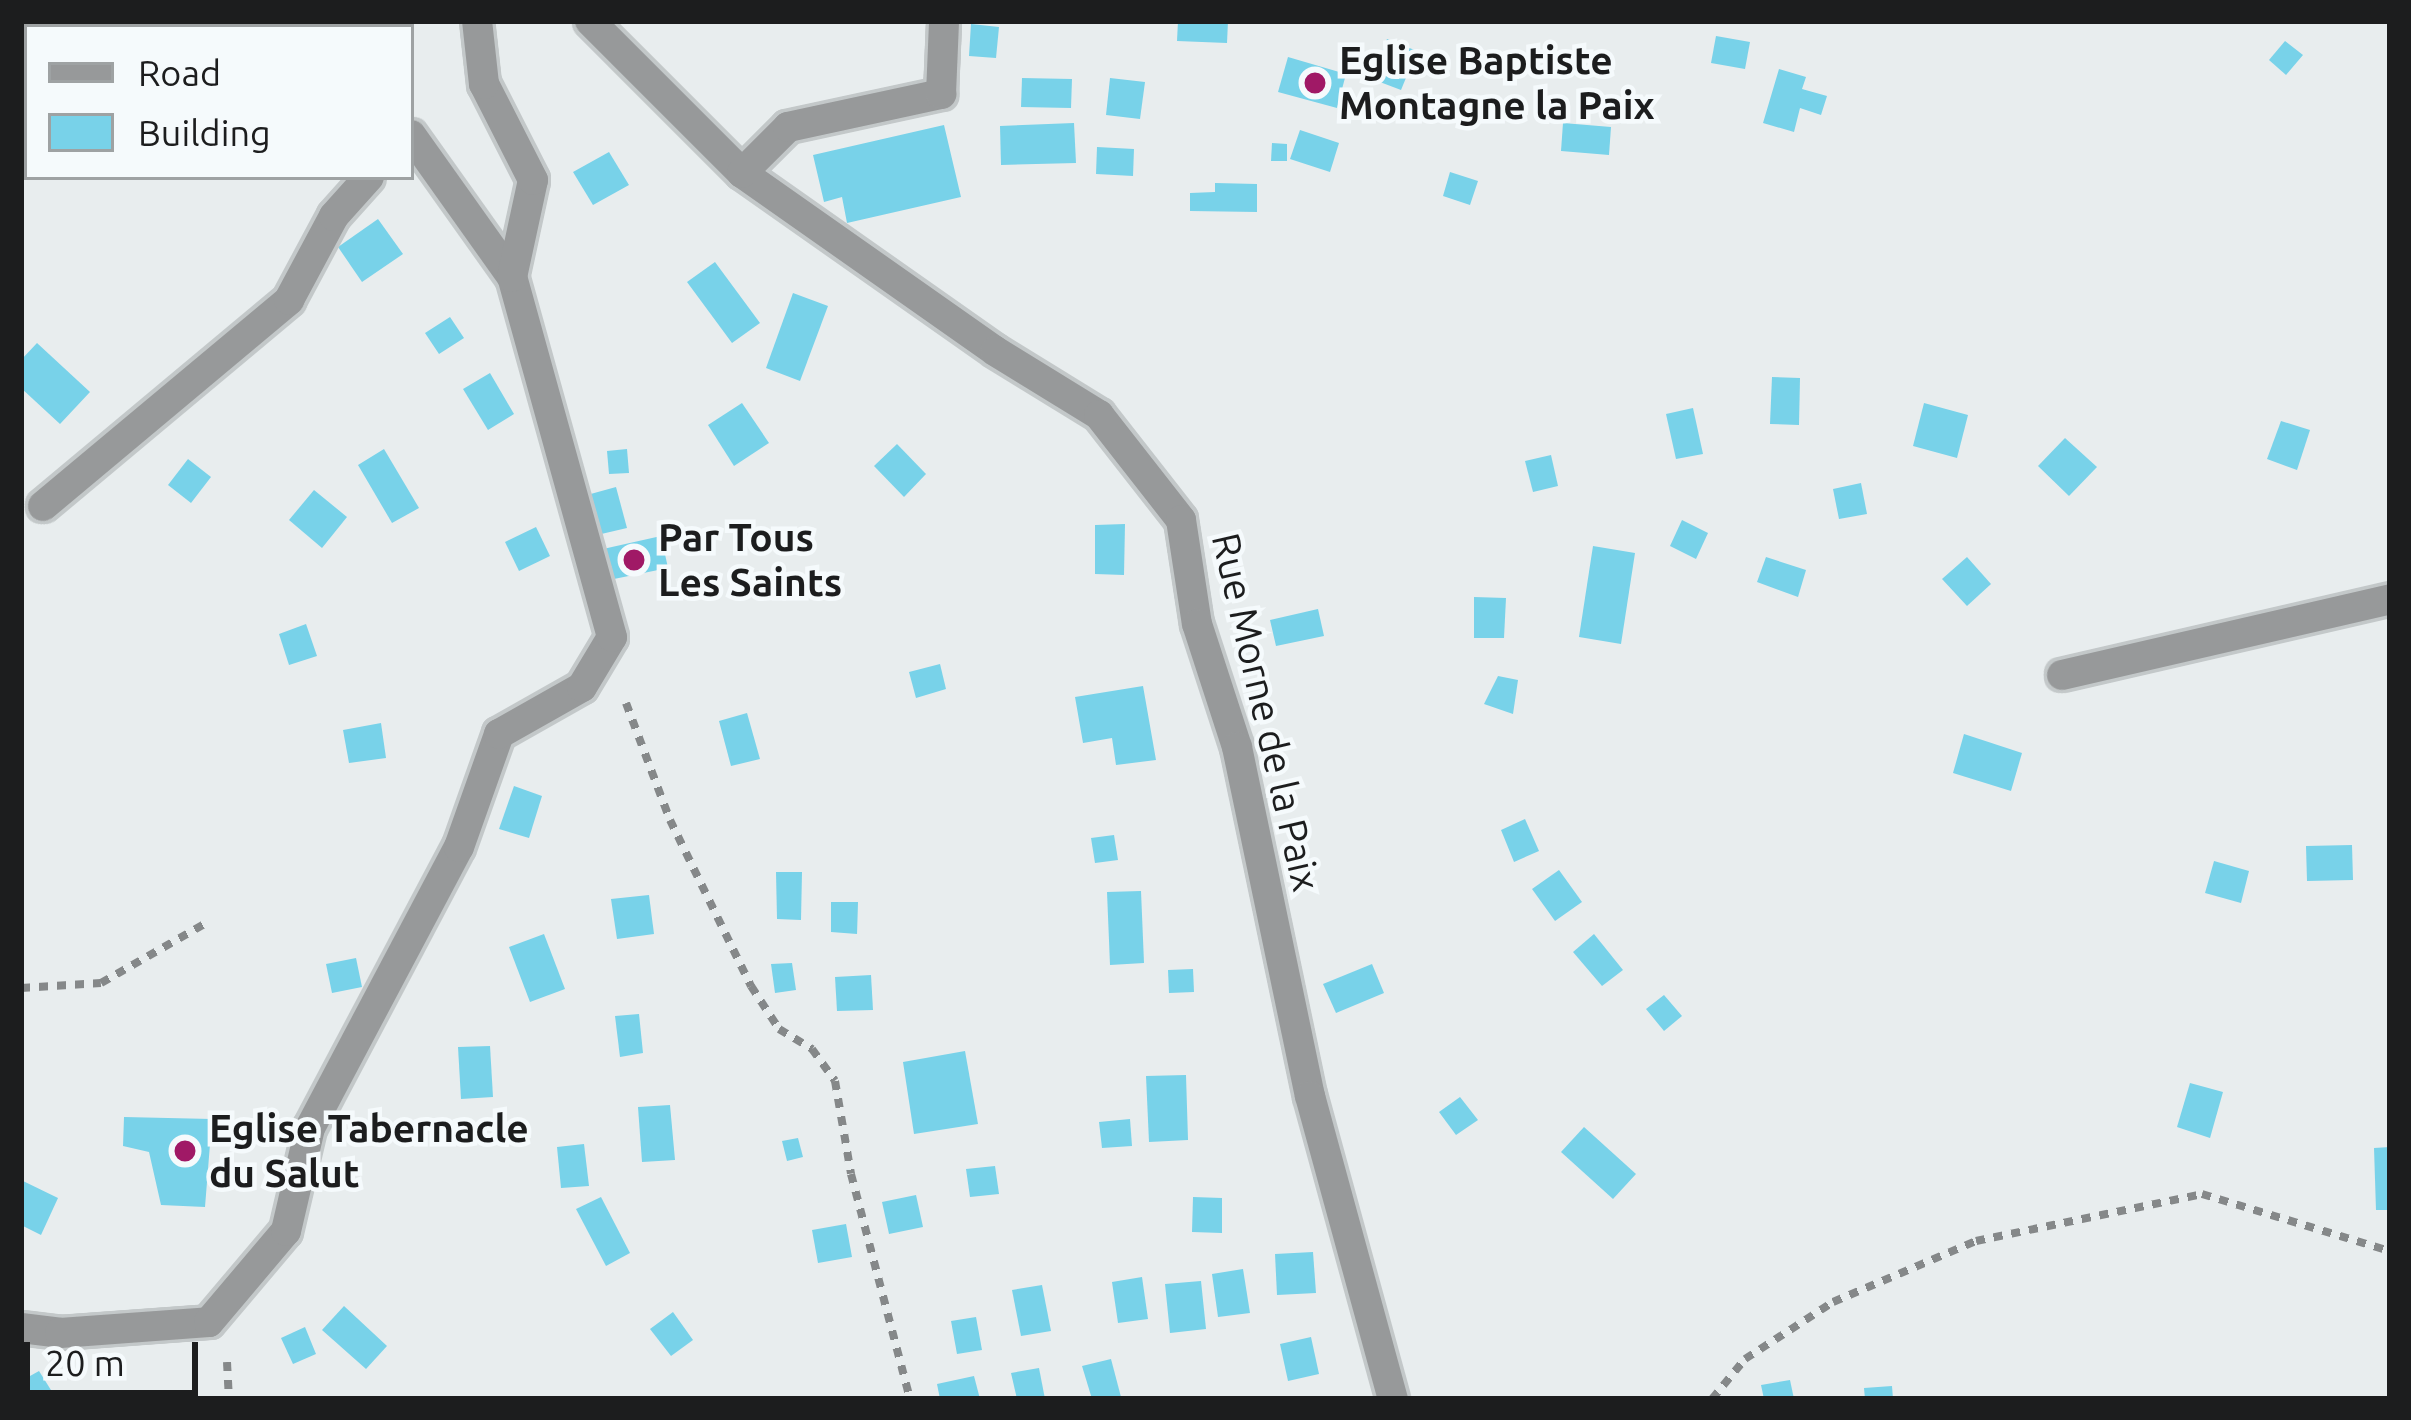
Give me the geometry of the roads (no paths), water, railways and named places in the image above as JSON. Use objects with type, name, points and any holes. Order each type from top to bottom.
[{"type":"street","points":[[477,21],[484,84],[533,180],[512,277]]},
{"type":"street","name":"Rue Morne de la Paix","points":[[590,21],[742,173],[1099,415],[1181,520],[1196,624],[1237,747],[1310,1096],[1393,1399]]},
{"type":"street","points":[[742,173],[788,127],[941,94],[944,21]]},
{"type":"street","points":[[21,1328],[60,1334],[209,1322],[286,1231],[310,1128],[459,847],[499,734],[582,687],[613,637],[512,277],[414,139]]},
{"type":"street","points":[[43,506],[153,406],[214,368],[289,300],[334,217],[366,180]]},
{"type":"street","points":[[2062,675],[2390,599]]},
{"type":"place","name":"Eglise Baptiste Montagne la Paix","points":[[1315,83]]},
{"type":"place","name":"Par Tous Les Saints","points":[[634,560]]},
{"type":"place","name":"Eglise Tabernacle du Salut","points":[[185,1151]]}]
